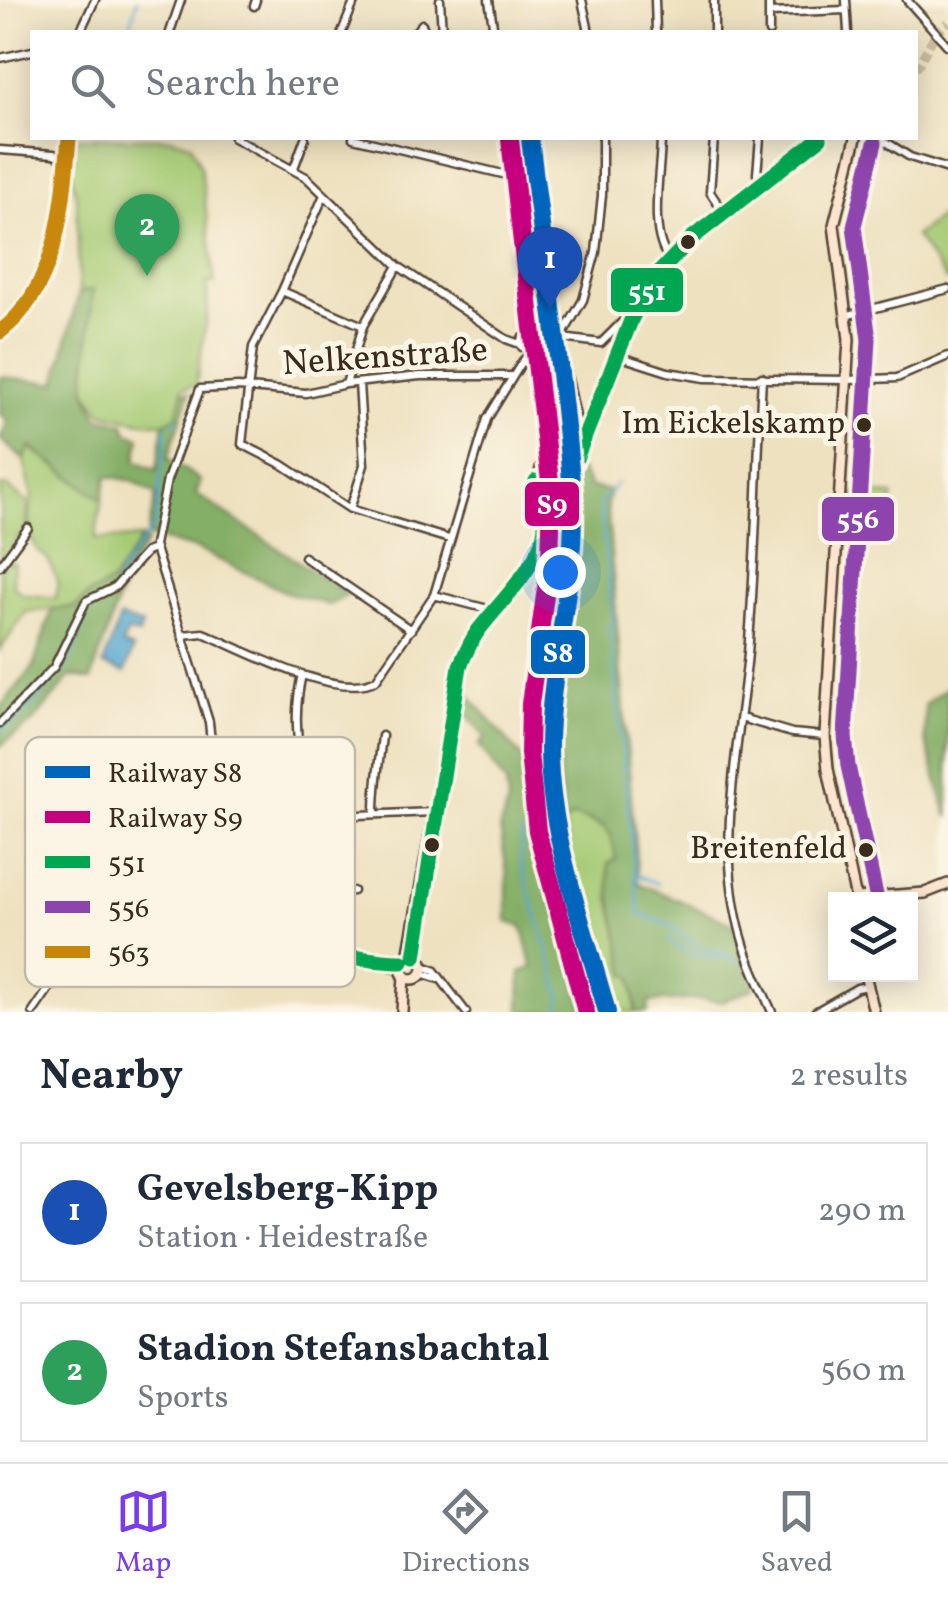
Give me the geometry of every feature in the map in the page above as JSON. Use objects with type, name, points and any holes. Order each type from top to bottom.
[{"type":"main road","points":[[548,499],[564,480],[582,446],[632,318],[648,288],[670,260],[817,140]]},
{"type":"main road","points":[[854,892],[828,769],[825,736],[849,339],[834,228],[856,140]]},
{"type":"main road","points":[[548,499],[532,493],[545,480],[564,480]]},
{"type":"main road","points":[[403,1012],[460,666],[474,637],[532,562],[546,526],[545,480]]},
{"type":"main road","points":[[918,894],[948,884]]},
{"type":"main road","points":[[868,982],[874,1012]]},
{"type":"street","points":[[81,30],[94,0]]},
{"type":"street","points":[[171,30],[181,0]]},
{"type":"street","points":[[343,30],[354,0]]},
{"type":"street","points":[[440,0],[442,30]]},
{"type":"street","points":[[489,0],[494,30]]},
{"type":"street","points":[[582,0],[589,30]]},
{"type":"street","points":[[656,0],[656,30]]},
{"type":"street","points":[[714,0],[714,30]]},
{"type":"street","points":[[769,0],[769,30]]},
{"type":"street","points":[[846,0],[848,30]]},
{"type":"street","points":[[907,0],[948,46]]},
{"type":"street","points":[[770,12],[846,10]]},
{"type":"street","points":[[0,58],[30,52]]},
{"type":"street","points":[[0,332],[20,318],[44,270],[57,230],[69,140]]},
{"type":"street","points":[[238,140],[294,168],[398,266],[500,334],[535,352],[546,370],[553,415],[545,480]]},
{"type":"street","points":[[294,168],[304,140]]},
{"type":"street","points":[[361,140],[511,176]]},
{"type":"street","points":[[182,635],[203,634],[302,674],[334,684],[365,686],[376,680],[434,595],[480,434],[512,376],[542,340],[533,306],[507,140]]},
{"type":"street","points":[[582,446],[562,338],[583,300],[596,252],[602,140]]},
{"type":"street","points":[[661,140],[656,226],[661,249],[670,260]]},
{"type":"street","points":[[714,140],[710,195],[724,213]]},
{"type":"street","points":[[760,140],[757,174],[761,185]]},
{"type":"street","points":[[883,140],[910,157],[948,169]]},
{"type":"street","points":[[0,150],[54,154],[67,160]]},
{"type":"street","points":[[324,194],[282,292],[257,336],[242,444],[282,464],[350,508],[449,539]]},
{"type":"street","points":[[346,384],[363,326],[398,266]]},
{"type":"street","points":[[846,316],[948,289]]},
{"type":"street","points":[[282,292],[363,326]]},
{"type":"street","points":[[522,362],[521,346],[533,306]]},
{"type":"street","points":[[562,338],[601,344],[622,322],[632,318]]},
{"type":"street","points":[[500,334],[539,334]]},
{"type":"street","points":[[618,356],[687,376],[848,380],[897,378],[948,356]]},
{"type":"street","name":"Nelkenstraße","points":[[154,549],[167,480],[200,390],[248,388],[306,393],[359,382],[437,375],[512,376]]},
{"type":"street","points":[[762,377],[748,650],[731,792],[730,874],[743,943],[772,1012]]},
{"type":"street","points":[[350,508],[364,465],[359,382]]},
{"type":"street","points":[[0,566],[28,528]]},
{"type":"street","points":[[0,723],[54,667],[86,601],[113,588],[146,552],[154,549],[211,737]]},
{"type":"street","points":[[304,558],[411,630]]},
{"type":"street","points":[[434,595],[484,608],[492,614]]},
{"type":"street","points":[[295,737],[302,674]]},
{"type":"street","points":[[740,718],[792,733],[825,736]]},
{"type":"street","points":[[375,812],[382,736]]},
{"type":"street","points":[[355,813],[436,812]]},
{"type":"street","points":[[355,960],[411,967],[440,979],[466,1012]]},
{"type":"street","points":[[815,1012],[868,982]]},
{"type":"street","points":[[33,1012],[50,987]]},
{"type":"green space","points":[[73,140],[178,140],[191,144],[201,168],[215,283],[207,283],[208,310],[196,385],[183,388],[181,404],[173,419],[142,422],[100,412],[85,388],[93,291],[79,292],[77,202],[71,173]]},
{"type":"green space","points":[[948,211],[948,279],[946,280],[915,236]]},
{"type":"green space","points":[[93,290],[85,388],[98,418],[123,423],[129,434],[140,437],[136,461],[157,470],[164,423],[177,415],[183,393],[190,392],[168,458],[201,481],[196,494],[348,595],[329,605],[286,592],[197,549],[147,536],[156,495],[133,481],[107,476],[102,500],[30,447],[24,460],[0,439],[8,421],[0,414],[0,377],[56,383],[79,292]]},
{"type":"green space","points":[[29,447],[102,500],[95,539],[142,538],[112,583],[88,595],[76,607],[26,612],[0,650],[0,568],[6,561],[14,563],[13,585],[22,594],[56,598],[58,583],[48,559],[37,550],[28,532],[32,495],[24,460]]},
{"type":"green space","points":[[580,470],[590,487],[610,491],[607,503],[638,883],[732,923],[754,988],[722,1002],[649,1002],[648,1012],[636,1012],[632,977],[626,974],[610,892],[608,864],[616,859],[612,839],[605,828],[593,821],[573,816],[564,823],[556,740],[573,564],[575,471]]},
{"type":"green space","points":[[6,486],[28,503],[27,528],[0,564],[0,487]]},
{"type":"green space","points":[[847,493],[893,495],[892,532],[845,528]]},
{"type":"green space","points":[[142,538],[147,542],[120,581],[124,582],[91,680],[71,676],[33,722],[0,746],[0,707],[33,668],[52,609],[76,607],[88,595],[112,582]]},
{"type":"green space","points":[[948,687],[948,818],[925,739],[925,704]]},
{"type":"green space","points":[[468,694],[539,778],[543,819],[585,1012],[520,1012],[521,972],[533,968],[522,926],[507,922],[507,875],[500,827],[508,803],[506,784],[479,745],[486,738],[458,704]]},
{"type":"green space","points":[[573,816],[601,826],[616,845],[610,893],[626,974],[632,977],[636,1012],[612,1012],[566,835],[564,823]]},
{"type":"water","points":[[120,618],[142,625],[139,635],[128,631],[122,645],[133,649],[125,673],[103,665]]},
{"type":"waterway","points":[[130,30],[137,0]]},
{"type":"waterway","points":[[173,424],[178,418]]},
{"type":"waterway","points":[[0,731],[26,711],[61,672],[73,654],[91,609],[112,595],[124,567],[155,523],[167,428]]},
{"type":"waterway","points":[[607,629],[614,624],[600,505],[617,483]]},
{"type":"waterway","points":[[610,628],[639,913],[671,926],[699,947],[739,960]]},
{"type":"waterway","points":[[522,833],[521,864],[561,997],[558,1012]]},
{"type":"waterway","points":[[637,875],[658,884]]},
{"type":"waterway","points":[[668,938],[695,955],[727,955]]},
{"type":"tunnel","points":[[918,65],[933,38],[948,22]]},
{"type":"rail line","name":"S9","points":[[510,140],[552,498],[550,559],[530,704],[529,753],[537,831],[586,1012]]},
{"type":"rail line","name":"S8","points":[[530,140],[558,360],[573,525],[551,713],[550,778],[569,880],[607,1012]]},
{"type":"transit line","name":"563","points":[[0,332],[19,314],[46,269],[60,218],[69,140]]},
{"type":"transit line","name":"551","points":[[550,499],[561,489],[573,466],[632,318],[654,278],[692,238],[817,140]]},
{"type":"transit line","name":"556","points":[[875,143],[854,226],[869,340],[845,736],[875,892]]},
{"type":"transit line","name":"551","points":[[415,957],[460,666],[475,635],[517,584],[540,546],[545,527],[543,509],[532,493],[536,481]]},
{"type":"transit line","name":"551","points":[[355,957],[402,962]]},
{"type":"place","name":"Stadion Stefansbachtal","points":[[147,276]]},
{"type":"place","name":"Gevelsberg-Kipp","points":[[550,309]]},
{"type":"place","name":"Im Eickelskamp","points":[[864,425]]},
{"type":"place","name":"Breitenfeld","points":[[866,850]]}]
